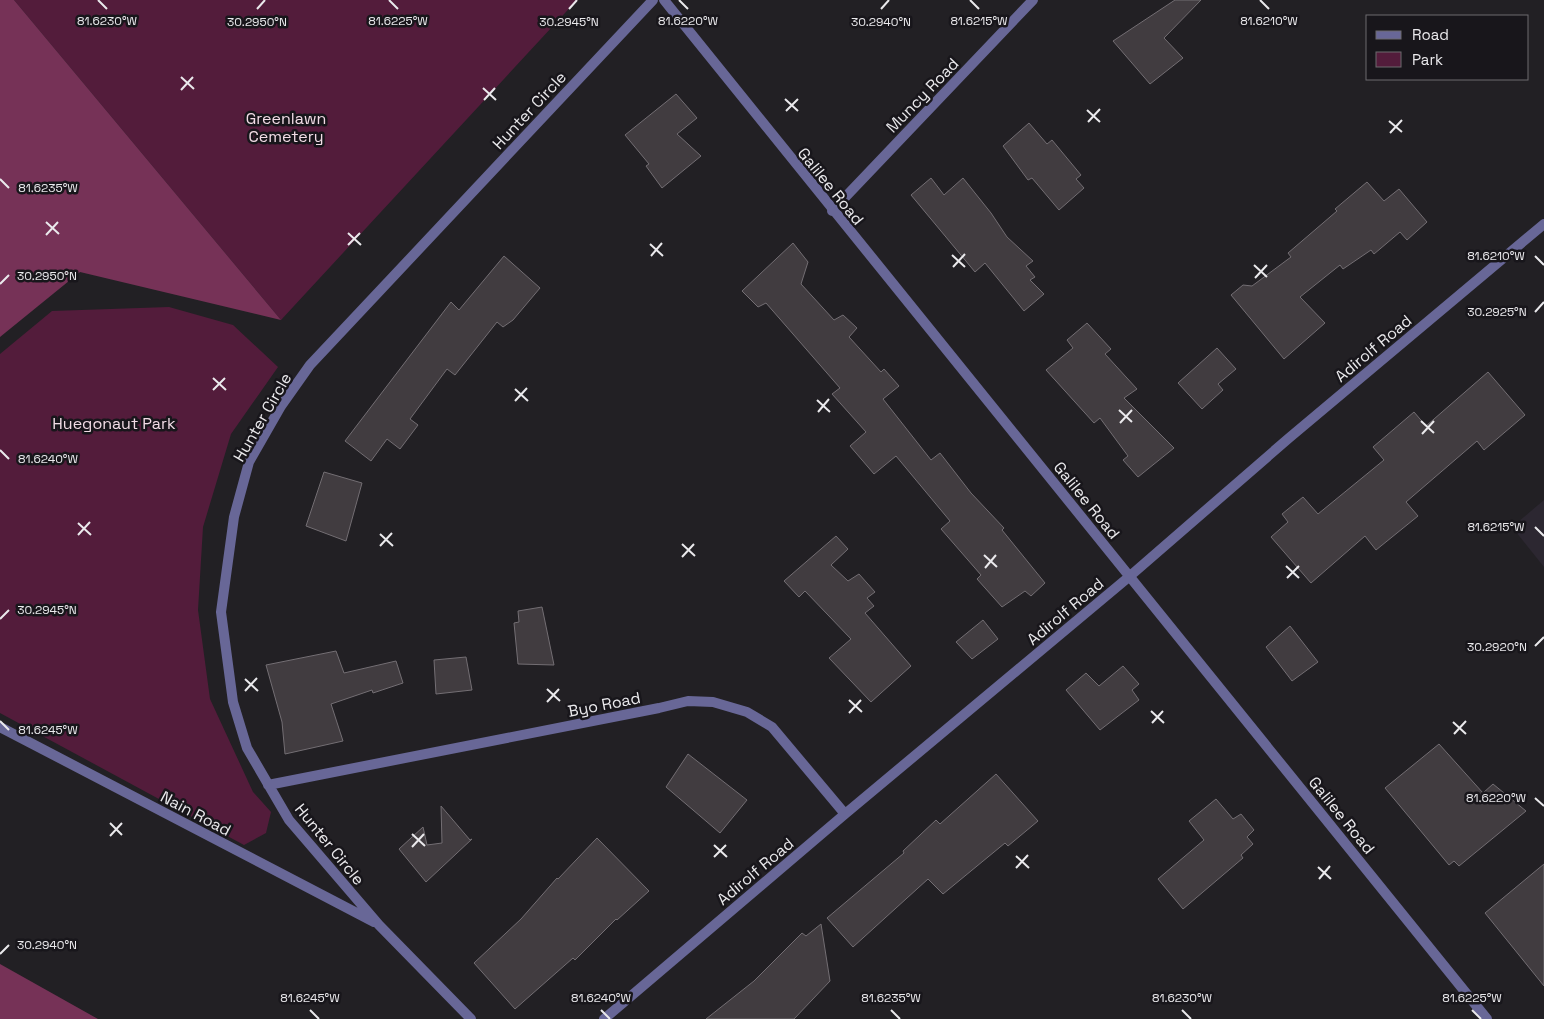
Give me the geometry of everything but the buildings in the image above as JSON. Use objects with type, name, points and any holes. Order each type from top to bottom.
[{"type":"street","name":"Hunter Circle","points":[[470,1019],[379,925],[289,820],[247,748],[232,702],[221,612],[234,517],[249,462],[281,406],[310,365],[653,0]]},
{"type":"street","name":"Galilee Road","points":[[664,0],[832,211],[1130,576],[1487,1019]]},
{"type":"street","name":"Muncy Road","points":[[832,211],[1033,0]]},
{"type":"street","name":"Adirolf Road","points":[[604,1019],[1544,224]]},
{"type":"street","name":"Byo Road","points":[[268,785],[688,701],[713,702],[747,712],[772,727],[845,814]]},
{"type":"street","name":"Nain Road","points":[[0,727],[379,925]]},
{"type":"shaded area","points":[[0,0],[14,0],[281,320],[80,272],[0,337]]},
{"type":"shaded area","points":[[1544,500],[1544,567],[1512,527]]},
{"type":"shaded area","points":[[0,964],[98,1019],[0,1019]]},
{"type":"green space","name":"Greenlawn Cemetery","points":[[14,0],[577,0],[281,320]]},
{"type":"green space","name":"Huegonaut Park","points":[[169,307],[233,325],[278,367],[231,434],[203,527],[198,610],[210,699],[253,792],[271,812],[266,833],[244,845],[0,713],[0,354],[52,311]]}]
